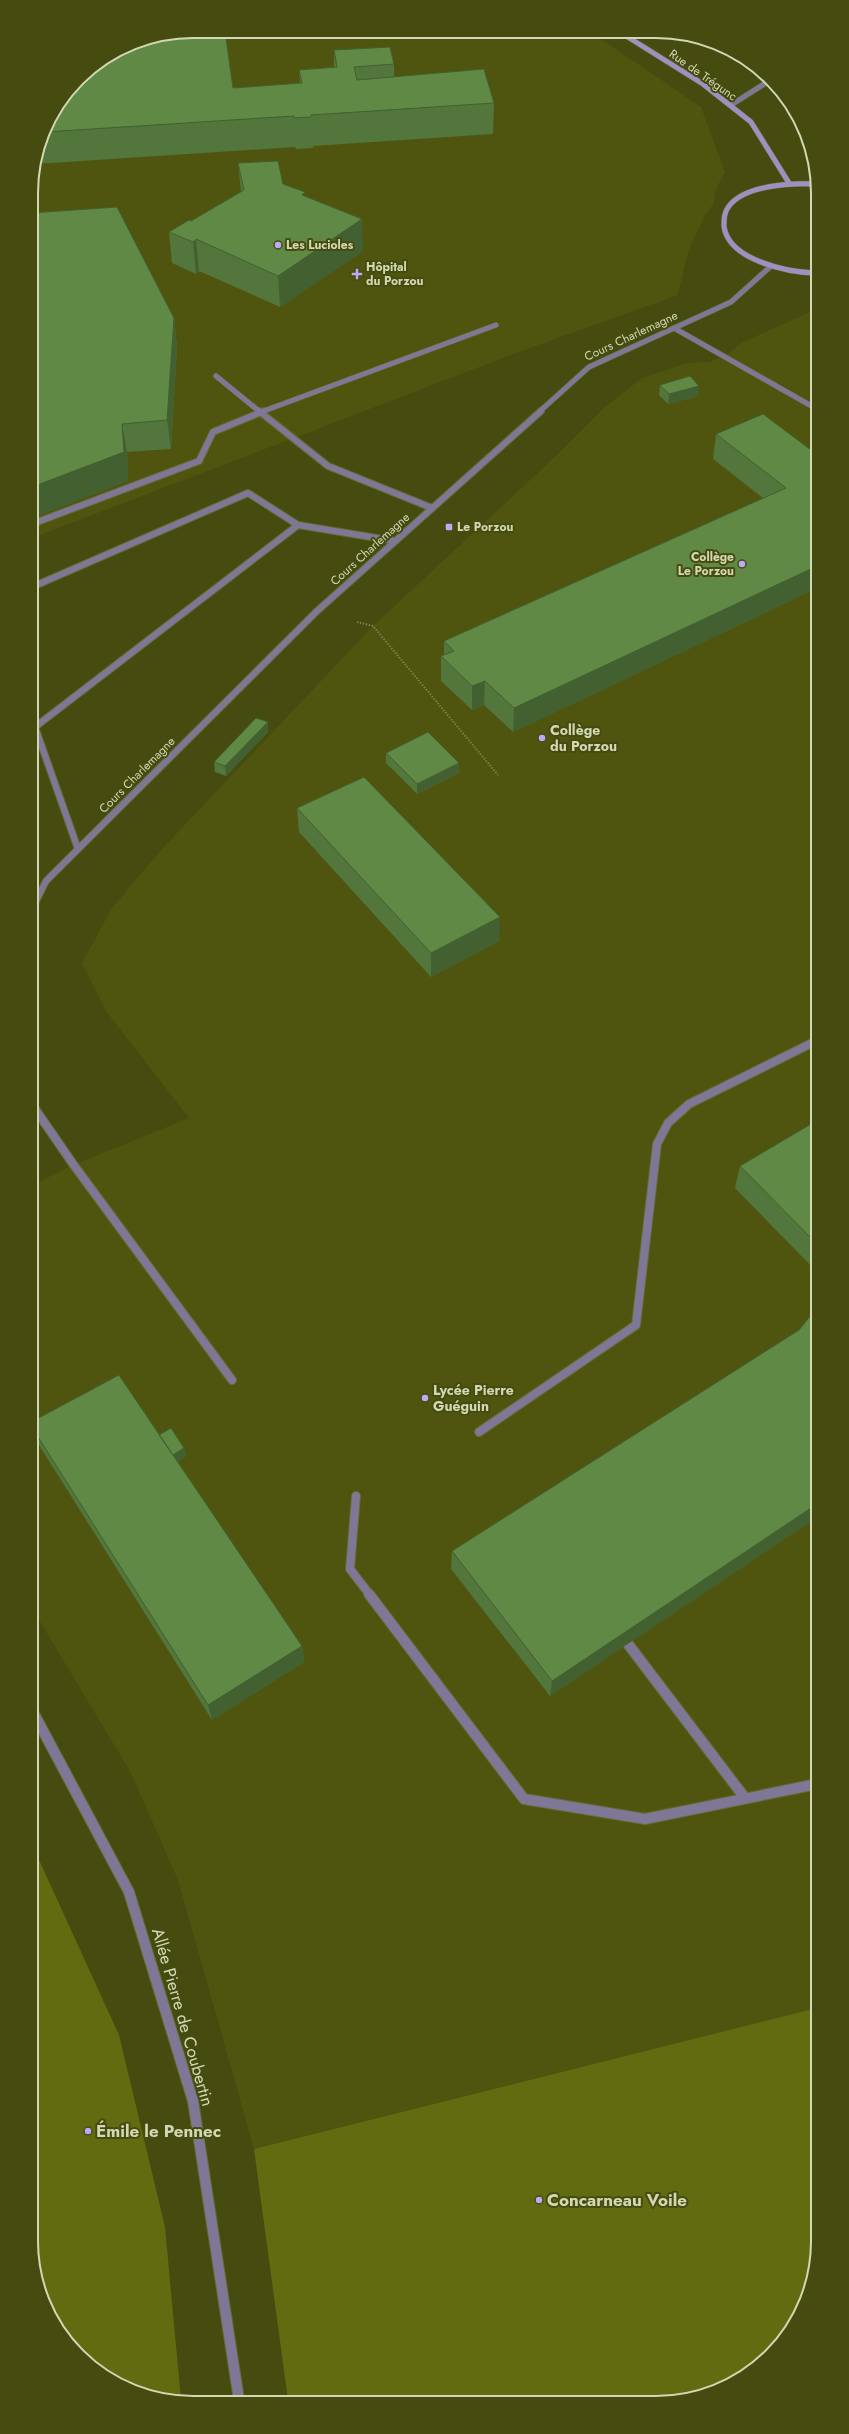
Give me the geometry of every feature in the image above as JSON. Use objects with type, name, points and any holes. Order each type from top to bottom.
[{"type":"main road","name":"Rue de Trégunc","points":[[629,38],[703,84],[751,122],[789,183]]},
{"type":"main road","points":[[811,184],[789,183],[771,185],[749,192],[732,203],[724,217],[725,232],[736,247],[756,260],[771,266],[811,272]]},
{"type":"street","points":[[731,105],[766,83]]},
{"type":"street","name":"Cours Charlemagne","points":[[38,898],[46,881],[316,612],[590,367],[731,302],[771,266]]},
{"type":"street","points":[[38,522],[200,461],[213,432],[260,412],[496,325]]},
{"type":"street","points":[[674,328],[811,406]]},
{"type":"street","points":[[216,376],[328,466],[432,508]]},
{"type":"street","points":[[38,584],[248,493],[298,525],[395,541]]},
{"type":"street","points":[[38,722],[298,525]]},
{"type":"street","points":[[38,740],[78,849]]},
{"type":"street","points":[[479,1432],[636,1325],[657,1144],[668,1123],[689,1104],[811,1043]]},
{"type":"street","points":[[38,1113],[73,1164],[232,1380]]},
{"type":"street","points":[[356,1496],[350,1569],[524,1799],[645,1819],[811,1785]]},
{"type":"street","points":[[628,1644],[745,1798]]},
{"type":"street","name":"Allée Pierre de Coubertin","points":[[38,1721],[129,1892],[193,2101],[238,2396]]},
{"type":"path","points":[[316,612],[373,626],[498,775]]},
{"type":"shaded area","name":"Hôpital du Porzou","points":[[182,38],[597,38],[604,41],[701,107],[725,172],[715,191],[714,203],[704,217],[688,252],[678,295],[516,353],[38,536],[38,182],[46,143],[60,114]]},
{"type":"shaded area","name":"Lycée Pierre Guéguin","points":[[811,312],[811,2010],[254,2149],[178,1880],[131,1773],[38,1618],[38,1182],[73,1165],[189,1118],[106,1011],[82,963],[112,908],[162,849],[373,626],[557,455],[605,407],[642,378],[688,363],[710,362],[725,356],[743,342]]},
{"type":"shaded area","name":"Émile le Pennec","points":[[38,1858],[119,2035],[165,2227],[181,2396],[143,2388],[124,2380],[98,2364],[83,2351],[64,2327],[54,2310],[43,2281],[38,2252]]},
{"type":"shaded area","name":"Concarneau Voile","points":[[811,2010],[811,2252],[803,2291],[790,2319],[779,2336],[766,2351],[751,2364],[734,2375],[716,2384],[696,2391],[667,2396],[287,2396],[254,2149]]},
{"type":"building","points":[[182,38],[226,38],[233,88],[302,83],[299,70],[337,67],[334,50],[390,47],[394,64],[354,67],[357,80],[484,69],[494,103],[311,115],[311,117],[294,118],[294,116],[51,132],[70,98],[83,83],[98,70],[124,54],[143,46]]},
{"type":"building","points":[[278,161],[283,184],[305,192],[302,195],[362,219],[278,276],[196,239],[193,242],[169,232],[244,190],[238,163]]},
{"type":"building","points":[[117,207],[174,318],[167,420],[122,424],[124,452],[38,485],[38,213]]},
{"type":"building","points":[[690,376],[699,386],[669,394],[660,385]]},
{"type":"building","name":"Collège Le Porzou","points":[[763,414],[811,450],[811,569],[514,708],[485,681],[472,686],[441,656],[454,651],[444,641],[786,488],[716,434]]},
{"type":"building","points":[[256,718],[268,722],[225,766],[214,762]]},
{"type":"building","points":[[428,732],[459,763],[417,784],[386,753]]},
{"type":"building","points":[[364,777],[500,917],[431,953],[297,808]]},
{"type":"building","points":[[811,1124],[811,1238],[740,1166]]},
{"type":"building","points":[[811,1315],[811,1508],[552,1681],[452,1551],[799,1330]]},
{"type":"building","points":[[119,1375],[302,1646],[208,1705],[38,1437],[38,1418]]},
{"type":"building","points":[[171,1428],[184,1448],[173,1455],[159,1435]]},
{"type":"place","name":"Les Lucioles","points":[[278,245]]},
{"type":"place","name":"Hôpital du Porzou","points":[[357,274]]},
{"type":"place","name":"Le Porzou","points":[[449,527]]},
{"type":"place","name":"Collège Le Porzou","points":[[742,564]]},
{"type":"place","name":"Collège du Porzou","points":[[542,738]]},
{"type":"place","name":"Lycée Pierre Guéguin","points":[[425,1398]]},
{"type":"place","name":"Émile le Pennec","points":[[88,2131]]},
{"type":"place","name":"Concarneau Voile","points":[[539,2200]]}]
